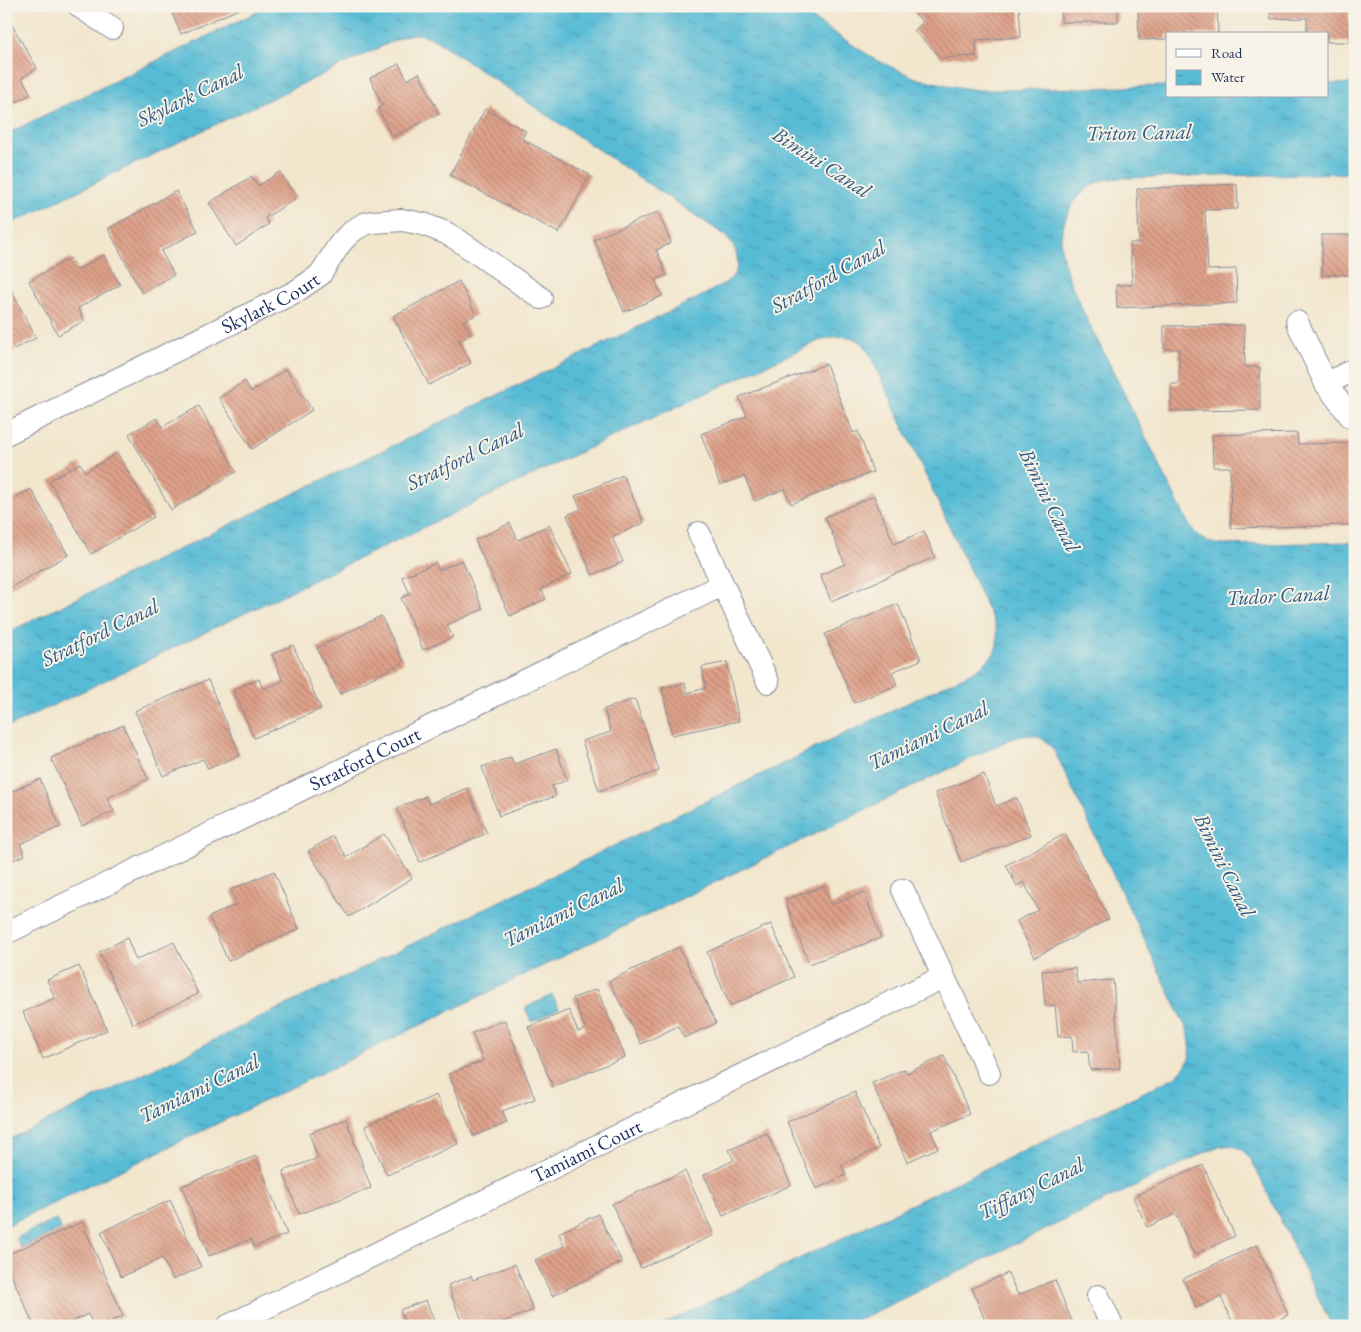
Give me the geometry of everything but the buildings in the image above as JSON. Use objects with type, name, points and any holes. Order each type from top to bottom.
[{"type":"street","points":[[79,6],[112,28]]},
{"type":"street","name":"Skylark Court","points":[[6,434],[295,292],[320,275],[346,237],[359,227],[373,222],[402,220],[423,224],[446,233],[470,247],[541,298]]},
{"type":"street","points":[[1297,322],[1326,384],[1350,416]]},
{"type":"street","points":[[1326,384],[1355,369]]},
{"type":"street","points":[[699,533],[768,682]]},
{"type":"street","name":"Stratford Court","points":[[6,934],[722,585]]},
{"type":"street","points":[[903,890],[989,1073]]},
{"type":"street","name":"Tamiami Court","points":[[228,1326],[943,977]]},
{"type":"street","points":[[1098,1296],[1112,1326]]},
{"type":"water","points":[[269,6],[793,6],[876,60],[918,79],[978,90],[1166,86],[1166,98],[1328,98],[1328,84],[1355,83],[1355,173],[1121,178],[1104,180],[1087,189],[1074,203],[1065,220],[1061,238],[1066,268],[1080,305],[1187,521],[1197,535],[1204,540],[1221,545],[1355,542],[1355,1326],[1332,1326],[1252,1161],[1239,1148],[1224,1146],[1212,1149],[846,1326],[660,1326],[1173,1078],[1184,1068],[1190,1053],[1188,1032],[1054,750],[1040,737],[1030,735],[1011,739],[6,1226],[6,1141],[976,670],[995,651],[997,633],[995,625],[869,353],[858,340],[838,337],[823,339],[614,436],[6,728],[6,633],[706,294],[730,279],[736,269],[737,257],[733,245],[726,236],[440,43],[430,37],[416,34],[400,38],[6,226],[6,134]]},
{"type":"water","points":[[552,995],[559,1008],[532,1022],[525,1008]]},
{"type":"water","points":[[57,1219],[61,1229],[21,1248],[16,1238]]},
{"type":"water label","name":"Skylark Canal","points":[[190,95]]},
{"type":"water label","name":"Triton Canal","points":[[1139,132]]},
{"type":"water label","name":"Bimini Canal","points":[[822,162]]},
{"type":"water label","name":"Stratford Canal","points":[[828,276]]},
{"type":"water label","name":"Stratford Canal","points":[[465,456]]},
{"type":"water label","name":"Bimini Canal","points":[[1050,500]]},
{"type":"water label","name":"Tudor Canal","points":[[1278,595]]},
{"type":"water label","name":"Stratford Canal","points":[[100,632]]},
{"type":"water label","name":"Tamiami Canal","points":[[928,735]]},
{"type":"water label","name":"Bimini Canal","points":[[1225,865]]},
{"type":"water label","name":"Tamiami Canal","points":[[563,912]]},
{"type":"water label","name":"Tamiami Canal","points":[[199,1088]]},
{"type":"water label","name":"Tiffany Canal","points":[[1031,1188]]}]
